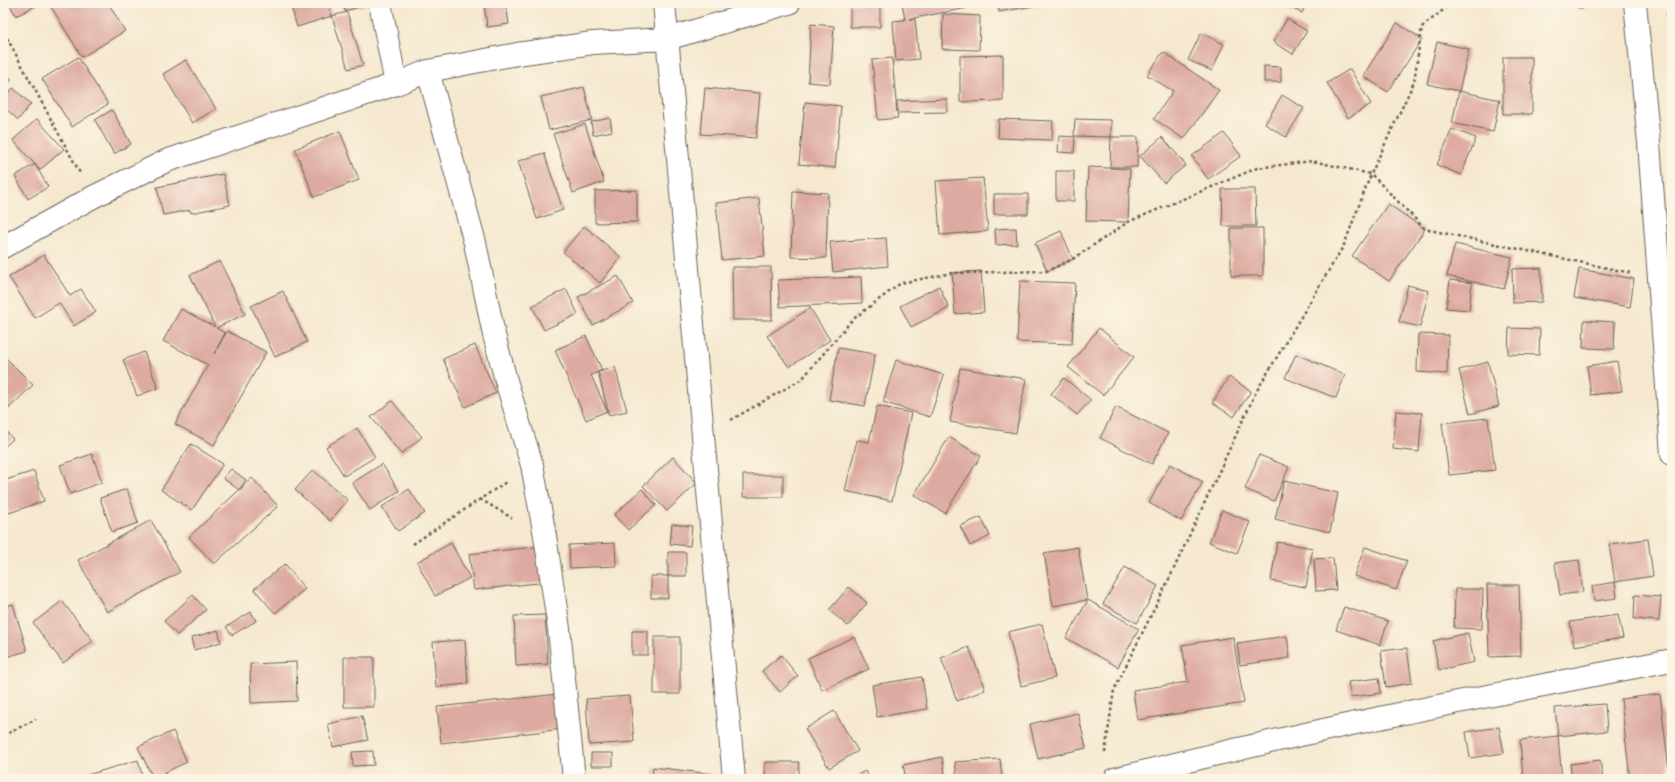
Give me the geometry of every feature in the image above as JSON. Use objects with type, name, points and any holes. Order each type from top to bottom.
[{"type":"street","points":[[380,3],[396,84]]},
{"type":"street","points":[[664,3],[734,779]]},
{"type":"street","points":[[3,247],[93,197],[166,161],[428,72],[517,54],[593,43],[667,39],[789,3]]},
{"type":"street","points":[[1635,3],[1659,279],[1672,454]]},
{"type":"street","points":[[428,72],[475,243],[494,335],[507,384],[532,465],[545,536],[559,629],[574,779]]},
{"type":"street","points":[[1115,779],[1186,761],[1516,690],[1672,660]]},
{"type":"path","points":[[1104,757],[1114,690],[1171,575],[1256,392],[1344,245],[1372,174],[1414,82],[1422,27],[1452,3]]},
{"type":"path","points":[[6,38],[93,197]]},
{"type":"path","points":[[704,436],[802,379],[852,320],[901,283],[952,273],[1047,270],[1073,259],[1128,222],[1257,168],[1312,161],[1372,174],[1425,229],[1659,279]]},
{"type":"path","points":[[413,544],[532,465]]},
{"type":"path","points":[[3,736],[36,719]]},
{"type":"building","points":[[9,3],[41,3],[16,16]]},
{"type":"building","points":[[53,3],[108,3],[125,31],[82,57],[50,5]]},
{"type":"building","points":[[290,3],[328,3],[332,16],[297,27]]},
{"type":"building","points":[[342,3],[366,3],[366,5],[345,11]]},
{"type":"building","points":[[484,3],[506,3],[509,24],[487,27]]},
{"type":"building","points":[[902,3],[967,3],[968,8],[909,19],[915,19],[919,59],[896,61],[893,21],[905,20]]},
{"type":"building","points":[[998,3],[1045,3],[1045,4],[999,12]]},
{"type":"building","points":[[1279,3],[1306,3],[1302,13]]},
{"type":"building","points":[[1564,3],[1585,3],[1583,9]]},
{"type":"building","points":[[850,4],[880,4],[880,27],[850,27]]},
{"type":"building","points":[[347,12],[363,65],[348,69],[332,16]]},
{"type":"building","points":[[943,14],[980,16],[979,50],[942,49]]},
{"type":"building","points":[[1287,19],[1307,31],[1293,54],[1273,42]]},
{"type":"building","points":[[1397,23],[1422,39],[1388,92],[1363,76]]},
{"type":"building","points":[[811,24],[834,26],[830,84],[808,82]]},
{"type":"building","points":[[1201,33],[1224,44],[1212,71],[1188,60]]},
{"type":"building","points":[[1437,42],[1469,49],[1459,91],[1427,84]]},
{"type":"building","points":[[1163,52],[1219,90],[1184,139],[1154,119],[1173,91],[1147,75]]},
{"type":"building","points":[[1003,55],[1003,101],[960,102],[960,56]]},
{"type":"building","points":[[78,57],[108,104],[72,127],[42,79]]},
{"type":"building","points":[[1503,57],[1532,57],[1532,114],[1503,114]]},
{"type":"building","points":[[892,58],[897,112],[897,101],[947,99],[947,112],[897,113],[898,118],[878,120],[872,60]]},
{"type":"building","points":[[186,60],[216,109],[192,123],[163,74]]},
{"type":"building","points":[[1264,66],[1281,67],[1281,82],[1264,82]]},
{"type":"building","points":[[3,68],[11,80],[3,85]]},
{"type":"building","points":[[1350,69],[1371,104],[1348,118],[1327,83]]},
{"type":"building","points":[[584,87],[592,120],[549,130],[541,97]]},
{"type":"building","points":[[13,88],[31,104],[18,120],[3,106],[3,99]]},
{"type":"building","points":[[705,88],[760,93],[756,138],[701,134]]},
{"type":"building","points":[[1459,91],[1500,100],[1493,132],[1452,123]]},
{"type":"building","points":[[1282,95],[1304,108],[1286,137],[1265,124]]},
{"type":"building","points":[[805,102],[841,106],[835,168],[799,164]]},
{"type":"building","points":[[112,110],[131,144],[114,154],[95,120]]},
{"type":"building","points":[[610,118],[612,131],[593,135],[591,122]]},
{"type":"building","points":[[37,119],[64,149],[40,170],[13,140]]},
{"type":"building","points":[[999,119],[1053,121],[1052,140],[998,138]]},
{"type":"building","points":[[1075,119],[1111,120],[1111,137],[1074,136]]},
{"type":"building","points":[[585,124],[604,182],[573,193],[553,134]]},
{"type":"building","points":[[1452,129],[1476,138],[1461,175],[1437,165]]},
{"type":"building","points":[[340,131],[359,180],[314,197],[295,149]]},
{"type":"building","points":[[1224,133],[1241,156],[1208,179],[1192,156]]},
{"type":"building","points":[[1059,136],[1075,137],[1074,153],[1058,152]]},
{"type":"building","points":[[1111,137],[1138,137],[1137,167],[1110,167]]},
{"type":"building","points":[[1162,137],[1186,165],[1164,183],[1140,156]]},
{"type":"building","points":[[544,153],[563,210],[537,219],[518,161]]},
{"type":"building","points":[[35,164],[48,187],[28,199],[15,176]]},
{"type":"building","points":[[1088,167],[1130,169],[1128,222],[1086,221]]},
{"type":"building","points":[[1056,171],[1074,171],[1074,201],[1056,201]]},
{"type":"building","points":[[223,174],[230,205],[191,213],[190,210],[163,215],[157,187]]},
{"type":"building","points":[[983,178],[988,231],[940,235],[936,181]]},
{"type":"building","points":[[1222,189],[1255,189],[1256,226],[1223,226]]},
{"type":"building","points":[[637,190],[637,222],[595,223],[595,191]]},
{"type":"building","points":[[793,191],[828,193],[826,258],[791,257]]},
{"type":"building","points":[[994,194],[1028,194],[1028,214],[994,214]]},
{"type":"building","points":[[759,198],[765,256],[722,260],[716,203]]},
{"type":"building","points":[[1388,204],[1425,229],[1389,281],[1352,256]]},
{"type":"building","points":[[584,226],[621,257],[600,283],[563,252]]},
{"type":"building","points":[[1016,228],[1017,244],[996,245],[995,229]]},
{"type":"building","points":[[1231,228],[1263,228],[1263,276],[1231,276]]},
{"type":"building","points":[[1061,231],[1073,259],[1047,271],[1035,243]]},
{"type":"building","points":[[886,238],[888,266],[833,272],[830,242]]},
{"type":"building","points":[[1455,244],[1512,257],[1504,289],[1447,276]]},
{"type":"building","points":[[44,255],[70,296],[81,289],[96,312],[74,326],[59,303],[35,318],[9,277]]},
{"type":"building","points":[[220,261],[245,314],[216,328],[225,333],[214,354],[227,331],[266,352],[214,445],[175,424],[208,365],[163,341],[181,309],[215,327],[190,275]]},
{"type":"building","points":[[732,267],[771,267],[772,320],[733,320]]},
{"type":"building","points":[[1541,268],[1542,302],[1513,303],[1512,269]]},
{"type":"building","points":[[1579,269],[1634,279],[1630,307],[1574,298]]},
{"type":"building","points":[[981,271],[984,312],[955,314],[952,273]]},
{"type":"building","points":[[618,276],[633,303],[593,325],[578,297]]},
{"type":"building","points":[[861,277],[862,303],[780,307],[778,280]]},
{"type":"building","points":[[1450,280],[1472,283],[1469,310],[1446,308]]},
{"type":"building","points":[[1020,281],[1075,283],[1072,344],[1017,342]]},
{"type":"building","points":[[1408,285],[1429,291],[1420,327],[1399,322]]},
{"type":"building","points":[[939,286],[949,308],[911,327],[900,306]]},
{"type":"building","points":[[566,289],[578,314],[544,330],[532,306]]},
{"type":"building","points":[[283,291],[307,342],[275,357],[251,306]]},
{"type":"building","points":[[810,308],[830,340],[789,367],[767,336]]},
{"type":"building","points":[[1584,320],[1615,322],[1614,349],[1583,348]]},
{"type":"building","points":[[1099,328],[1134,357],[1103,395],[1068,367]]},
{"type":"building","points":[[1509,328],[1540,329],[1539,355],[1508,354]]},
{"type":"building","points":[[1418,334],[1448,335],[1447,374],[1417,372]]},
{"type":"building","points":[[586,336],[602,370],[591,375],[607,411],[586,420],[555,350]]},
{"type":"building","points":[[475,345],[496,393],[465,407],[443,359]]},
{"type":"building","points":[[838,348],[875,354],[865,406],[829,400]]},
{"type":"building","points":[[144,352],[158,388],[137,396],[123,360]]},
{"type":"building","points":[[1296,354],[1345,375],[1336,398],[1285,378]]},
{"type":"building","points":[[3,355],[33,385],[4,413],[3,412]]},
{"type":"building","points":[[896,360],[944,375],[930,417],[883,402]]},
{"type":"building","points":[[1617,361],[1622,391],[1591,395],[1587,366]]},
{"type":"building","points":[[1488,362],[1499,406],[1470,414],[1459,370]]},
{"type":"building","points":[[615,367],[627,411],[609,415],[598,372]]},
{"type":"building","points":[[960,368],[1026,379],[1016,433],[950,422]]},
{"type":"building","points":[[1229,377],[1251,391],[1234,417],[1212,403]]},
{"type":"building","points":[[1064,378],[1091,400],[1077,415],[1051,394]]},
{"type":"building","points":[[392,401],[422,437],[401,454],[371,417]]},
{"type":"building","points":[[877,406],[911,413],[892,501],[845,491],[857,440],[869,442]]},
{"type":"building","points":[[1116,407],[1168,433],[1152,464],[1100,438]]},
{"type":"building","points":[[1396,411],[1422,413],[1419,452],[1393,449]]},
{"type":"building","points":[[1488,418],[1495,470],[1449,475],[1442,423]]},
{"type":"building","points":[[3,428],[13,439],[3,448]]},
{"type":"building","points":[[357,428],[375,457],[344,476],[326,447]]},
{"type":"building","points":[[949,437],[981,456],[945,513],[914,495]]},
{"type":"building","points":[[191,444],[223,464],[192,510],[161,490]]},
{"type":"building","points":[[92,454],[102,482],[70,494],[60,465]]},
{"type":"building","points":[[1259,455],[1289,467],[1274,501],[1245,489]]},
{"type":"building","points":[[673,457],[697,483],[667,511],[643,486]]},
{"type":"building","points":[[382,464],[399,491],[370,510],[352,483]]},
{"type":"building","points":[[1170,464],[1203,482],[1181,521],[1149,503]]},
{"type":"building","points":[[231,469],[246,480],[239,490],[223,478]]},
{"type":"building","points":[[313,470],[348,500],[330,521],[295,490]]},
{"type":"building","points":[[34,471],[44,501],[9,513],[3,496],[3,481]]},
{"type":"building","points":[[743,475],[783,475],[783,497],[743,497]]},
{"type":"building","points":[[252,478],[278,506],[214,564],[189,537]]},
{"type":"building","points":[[1284,481],[1338,493],[1330,532],[1275,519]]},
{"type":"building","points":[[127,489],[138,523],[112,532],[100,498]]},
{"type":"building","points":[[409,489],[425,513],[398,531],[382,507]]},
{"type":"building","points":[[642,489],[656,505],[628,530],[614,515]]},
{"type":"building","points":[[1222,510],[1250,522],[1237,553],[1209,542]]},
{"type":"building","points":[[981,517],[990,536],[970,546],[960,526]]},
{"type":"building","points":[[151,520],[180,572],[107,612],[78,560]]},
{"type":"building","points":[[672,524],[692,526],[690,546],[670,544]]},
{"type":"building","points":[[1648,539],[1653,576],[1615,582],[1609,544]]},
{"type":"building","points":[[1277,542],[1313,548],[1306,587],[1271,581]]},
{"type":"building","points":[[451,543],[470,578],[435,596],[417,562]]},
{"type":"building","points":[[615,543],[616,566],[570,568],[569,545]]},
{"type":"building","points":[[543,546],[547,582],[474,590],[469,554]]},
{"type":"building","points":[[1078,547],[1087,600],[1053,606],[1044,553]]},
{"type":"building","points":[[1365,547],[1407,561],[1396,590],[1354,576]]},
{"type":"building","points":[[668,552],[686,552],[686,576],[668,576]]},
{"type":"building","points":[[1333,558],[1336,590],[1316,591],[1314,559]]},
{"type":"building","points":[[1579,560],[1583,592],[1560,595],[1555,563]]},
{"type":"building","points":[[285,564],[305,589],[275,613],[254,589]]},
{"type":"building","points":[[1125,567],[1158,586],[1137,623],[1103,604]]},
{"type":"building","points":[[651,576],[668,576],[668,598],[651,598]]},
{"type":"building","points":[[1615,582],[1617,598],[1594,601],[1592,586]]},
{"type":"building","points":[[1487,585],[1519,585],[1521,656],[1489,657]]},
{"type":"building","points":[[849,587],[867,603],[848,626],[829,610]]},
{"type":"building","points":[[1455,589],[1483,589],[1482,629],[1454,628]]},
{"type":"building","points":[[193,595],[206,610],[177,635],[164,621]]},
{"type":"building","points":[[1635,595],[1661,597],[1659,621],[1634,619]]},
{"type":"building","points":[[1088,600],[1139,629],[1118,667],[1066,638]]},
{"type":"building","points":[[62,601],[93,641],[63,663],[33,623]]},
{"type":"building","points":[[13,604],[27,651],[3,658],[3,607]]},
{"type":"building","points":[[1344,607],[1388,621],[1380,645],[1336,630]]},
{"type":"building","points":[[251,612],[256,621],[232,635],[226,627]]},
{"type":"building","points":[[545,615],[548,664],[516,666],[514,616]]},
{"type":"building","points":[[1618,615],[1623,638],[1574,646],[1570,622]]},
{"type":"building","points":[[1042,624],[1055,678],[1021,686],[1008,632]]},
{"type":"building","points":[[218,630],[221,642],[194,650],[191,638]]},
{"type":"building","points":[[632,631],[648,631],[648,655],[632,655]]},
{"type":"building","points":[[1468,633],[1474,662],[1439,670],[1433,641]]},
{"type":"building","points":[[1287,636],[1290,658],[1240,665],[1237,643]]},
{"type":"building","points":[[654,637],[680,637],[680,694],[654,694]]},
{"type":"building","points":[[854,637],[869,669],[822,690],[808,658]]},
{"type":"building","points":[[1233,637],[1244,703],[1137,720],[1133,690],[1188,682],[1182,645]]},
{"type":"building","points":[[465,640],[468,684],[436,687],[433,642]]},
{"type":"building","points":[[969,647],[985,690],[957,701],[941,658]]},
{"type":"building","points":[[1407,648],[1412,683],[1386,687],[1381,651]]},
{"type":"building","points":[[781,655],[798,676],[780,692],[762,671]]},
{"type":"building","points":[[344,657],[374,657],[374,707],[344,707]]},
{"type":"building","points":[[296,662],[297,701],[251,703],[250,664]]},
{"type":"building","points":[[922,677],[927,709],[877,717],[872,685]]},
{"type":"building","points":[[1379,678],[1381,693],[1351,697],[1348,682]]},
{"type":"building","points":[[559,694],[563,729],[441,743],[437,707]]},
{"type":"building","points":[[1660,694],[1670,779],[1630,779],[1621,699]]},
{"type":"building","points":[[630,696],[634,742],[589,745],[586,699]]},
{"type":"building","points":[[1605,704],[1607,731],[1558,736],[1555,708]]},
{"type":"building","points":[[834,711],[858,751],[829,768],[805,729]]},
{"type":"building","points":[[1078,713],[1086,748],[1038,759],[1030,724]]},
{"type":"building","points":[[362,716],[368,740],[333,747],[328,724]]},
{"type":"building","points":[[1499,727],[1504,753],[1470,758],[1466,732]]},
{"type":"building","points":[[173,731],[187,762],[153,778],[138,747]]},
{"type":"building","points":[[1558,736],[1562,779],[1523,779],[1520,740]]},
{"type":"building","points":[[373,751],[374,765],[353,766],[352,752]]},
{"type":"building","points":[[591,753],[613,753],[613,766],[591,766]]},
{"type":"building","points":[[942,757],[946,779],[906,779],[903,765]]},
{"type":"building","points":[[1000,759],[1002,779],[957,779],[955,762]]},
{"type":"building","points":[[138,760],[143,779],[84,779],[84,776]]},
{"type":"building","points":[[1600,760],[1603,779],[1572,779],[1570,764]]},
{"type":"building","points":[[765,762],[799,762],[799,779],[765,779]]},
{"type":"building","points":[[653,767],[712,774],[711,779],[652,779]]},
{"type":"building","points":[[865,771],[870,779],[851,779]]}]
